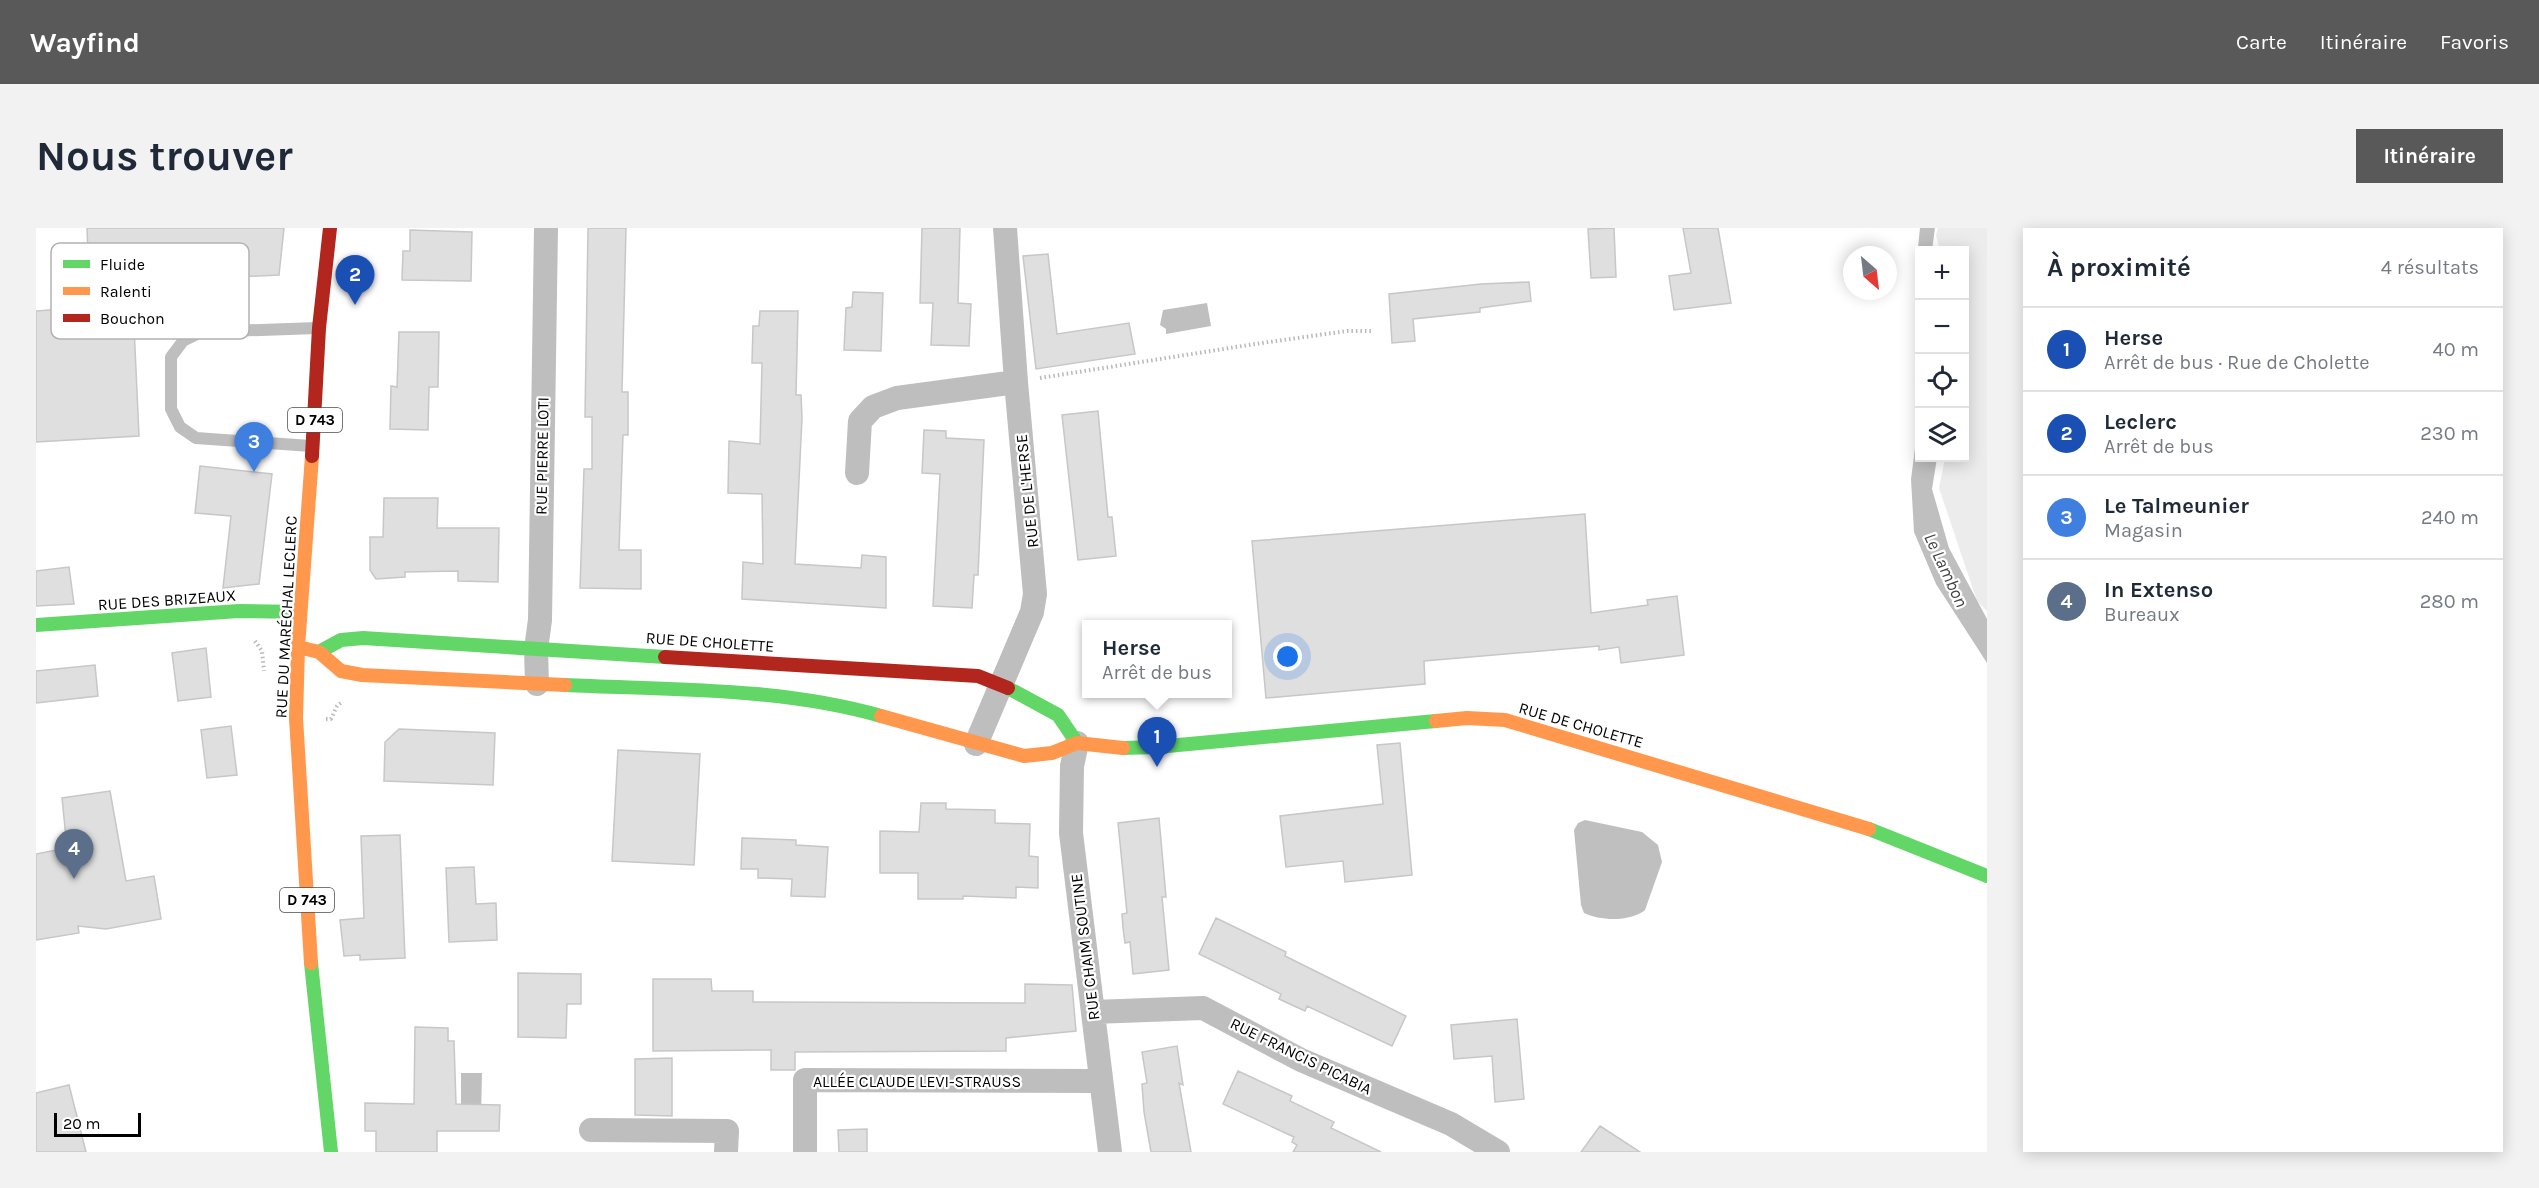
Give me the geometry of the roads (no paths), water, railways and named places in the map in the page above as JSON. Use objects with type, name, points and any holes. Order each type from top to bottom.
[{"type":"street","name":"RUE DU MARÉCHAL LECLERC","points":[[330,228],[319,328],[313,446],[300,612],[296,718],[310,952],[331,1152]]},
{"type":"street","name":"RUE PIERRE LOTI","points":[[537,684],[546,228]]},
{"type":"street","name":"RUE DE L'HERSE","points":[[976,744],[1032,612],[1035,594],[1005,228]]},
{"type":"street","points":[[856,473],[860,421],[873,407],[897,398],[1016,382]]},
{"type":"street","name":"RUE DES BRIZEAUX","points":[[36,625],[239,611],[300,612]]},
{"type":"street","name":"RUE DE CHOLETTE","points":[[319,652],[340,640],[363,638],[955,673],[978,676],[1000,684],[1057,714],[1066,723],[1077,742]]},
{"type":"street","name":"RUE DE CHOLETTE","points":[[298,647],[319,652],[341,670],[362,675],[733,693],[808,701],[875,714],[1024,756],[1052,753],[1077,742],[1122,748],[1156,747],[1467,718],[1505,720],[1881,833],[1987,876]]},
{"type":"street","name":"RUE CHAIM SOUTINE","points":[[1077,742],[1072,766],[1071,833],[1110,1152]]},
{"type":"street","name":"RUE FRANCIS PICABIA","points":[[1093,1012],[1203,1008],[1301,1060],[1451,1125],[1498,1152]]},
{"type":"street","name":"ALLÉE CLAUDE LEVI-STRAUSS","points":[[805,1152],[805,1080],[1100,1081]]},
{"type":"street","points":[[591,1130],[727,1131],[726,1152]]},
{"type":"lane","points":[[249,330],[319,328]]},
{"type":"lane","points":[[187,339],[171,357],[171,409],[180,427],[196,438],[313,446]]},
{"type":"water","points":[[1920,228],[1935,228],[1933,246],[1918,246]]},
{"type":"water","points":[[1207,303],[1211,326],[1166,334],[1166,329],[1160,325],[1163,310]]},
{"type":"water","name":"Le Lambon","points":[[1915,448],[1915,462],[1936,462],[1932,489],[1949,548],[1987,619],[1987,663],[1936,584],[1914,532],[1911,479]]},
{"type":"water","points":[[1585,820],[1642,832],[1658,845],[1662,862],[1645,910],[1639,914],[1615,919],[1598,918],[1584,913],[1581,905],[1574,830],[1578,823]]},
{"type":"water","points":[[461,1073],[482,1073],[481,1116],[456,1108],[461,1104]]},
{"type":"place","name":"Leclerc","points":[[355,305]]},
{"type":"place","name":"Le Talmeunier","points":[[254,472]]},
{"type":"place","name":"Herse","points":[[1157,767]]},
{"type":"place","name":"In Extenso","points":[[74,879]]}]
